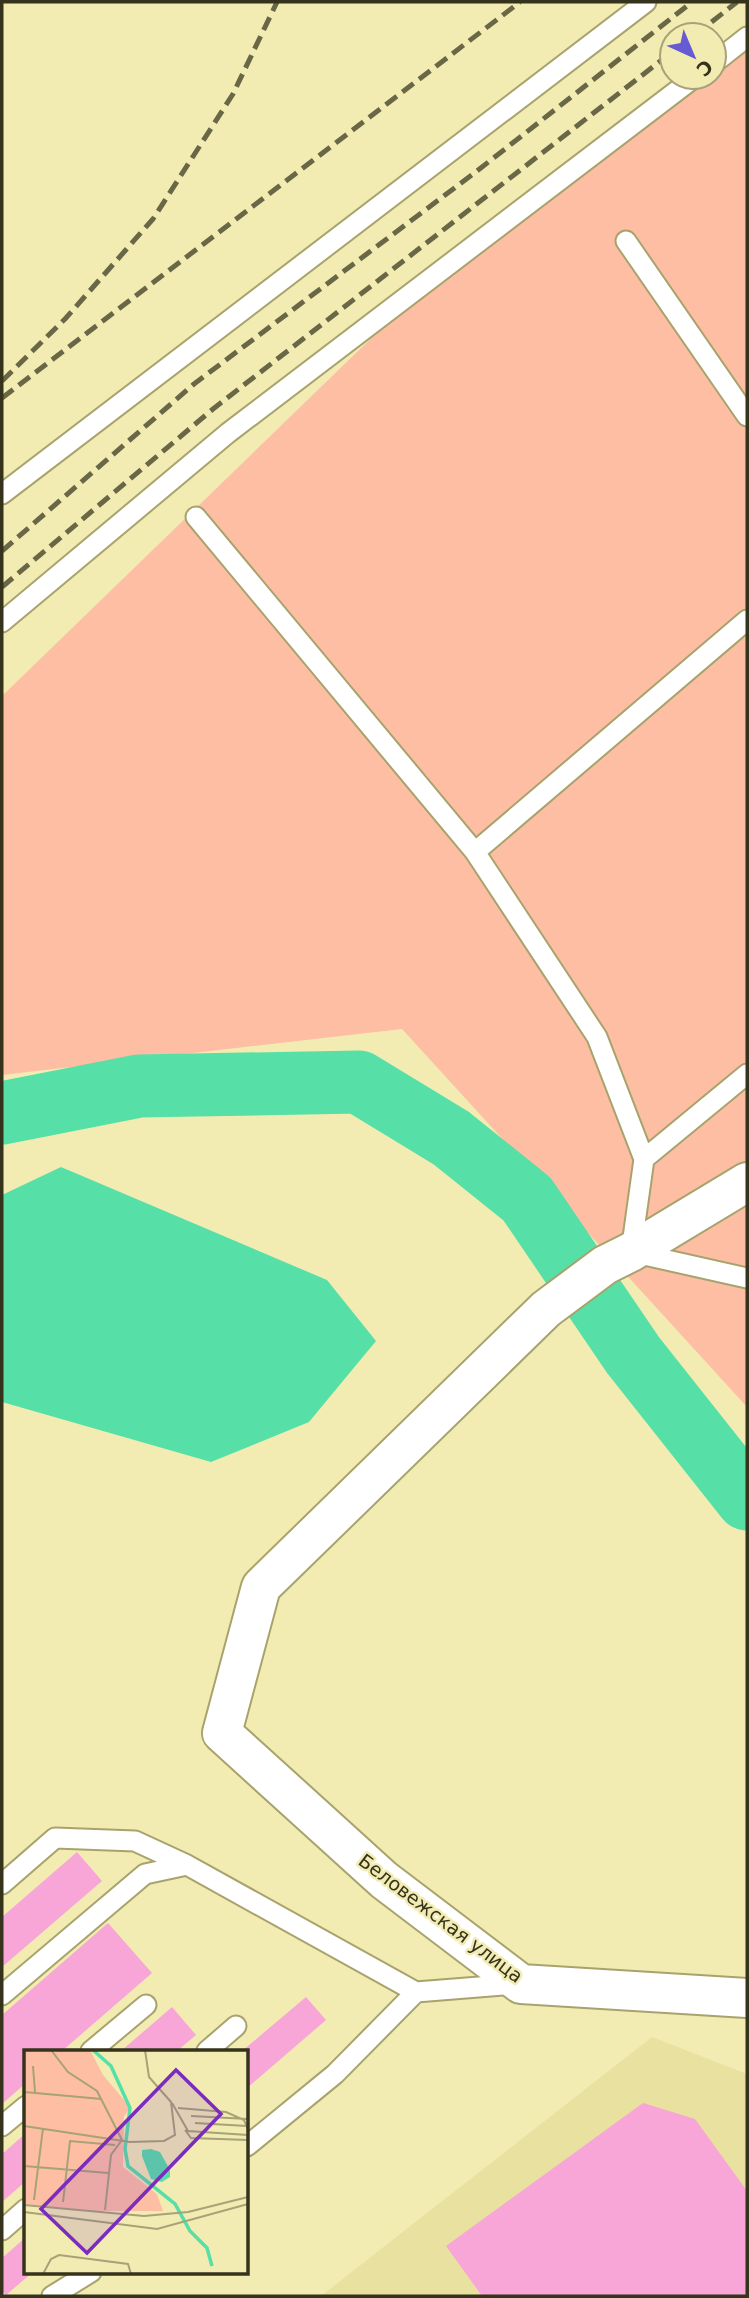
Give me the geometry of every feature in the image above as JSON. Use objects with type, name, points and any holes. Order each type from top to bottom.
[{"type":"street","points":[[618,1258],[747,1182]]},
{"type":"street","name":"Беловежская улица","points":[[618,1258],[546,1309],[261,1587],[222,1733],[384,1880],[521,1984],[747,1998]]},
{"type":"lane","points":[[2,494],[646,2]]},
{"type":"lane","points":[[728,52],[747,37]]},
{"type":"lane","points":[[2,622],[228,433],[677,91]]},
{"type":"lane","points":[[626,241],[747,416]]},
{"type":"lane","points":[[196,517],[475,852],[597,1037],[644,1159]]},
{"type":"lane","points":[[475,852],[747,620]]},
{"type":"lane","points":[[747,1074],[644,1159],[618,1258],[747,1278]]},
{"type":"lane","points":[[2,1884],[55,1838],[135,1841],[187,1865],[416,1992],[521,1984]]},
{"type":"lane","points":[[2,1995],[145,1874],[187,1865]]},
{"type":"lane","points":[[248,2145],[335,2074],[416,1992]]},
{"type":"lane","points":[[92,2050],[146,2005]]},
{"type":"lane","points":[[208,2050],[236,2026]]},
{"type":"lane","points":[[2,2126],[24,2108]]},
{"type":"lane","points":[[2,2230],[24,2211]]},
{"type":"lane","points":[[52,2296],[88,2274]]},
{"type":"shaded area","points":[[747,44],[747,1407],[402,1029],[2,1075],[2,696],[420,291],[684,91],[728,91],[728,58]]},
{"type":"shaded area","points":[[61,1167],[327,1280],[376,1341],[309,1422],[211,1462],[2,1402],[2,1195]]},
{"type":"shaded area","points":[[652,2037],[747,2074],[747,2296],[321,2296]]},
{"type":"building","points":[[77,1852],[102,1881],[2,1967],[2,1917]]},
{"type":"building","points":[[108,1923],[152,1973],[63,2050],[24,2050],[24,2085],[2,2104],[2,2015]]},
{"type":"building","points":[[306,1997],[326,2020],[248,2087],[248,2050],[243,2050]]},
{"type":"building","points":[[172,2007],[196,2035],[178,2050],[122,2050]]},
{"type":"building","points":[[643,2103],[695,2119],[747,2191],[747,2296],[482,2296],[446,2246]]},
{"type":"building","points":[[24,2135],[24,2183],[2,2202],[2,2154]]},
{"type":"building","points":[[24,2239],[24,2274],[31,2274],[6,2295],[2,2290],[2,2258]]},
{"type":"waterway","points":[[2,1113],[139,1086],[359,1082],[451,1138],[527,1199],[633,1355],[747,1499]]},
{"type":"railway","points":[[2,381],[65,319],[153,219],[233,94],[277,2]]},
{"type":"railway","points":[[2,398],[520,2]]},
{"type":"railway","points":[[2,551],[194,384],[477,171],[692,2]]},
{"type":"railway","points":[[713,21],[737,2]]},
{"type":"railway","points":[[2,587],[213,409],[658,63]]}]
